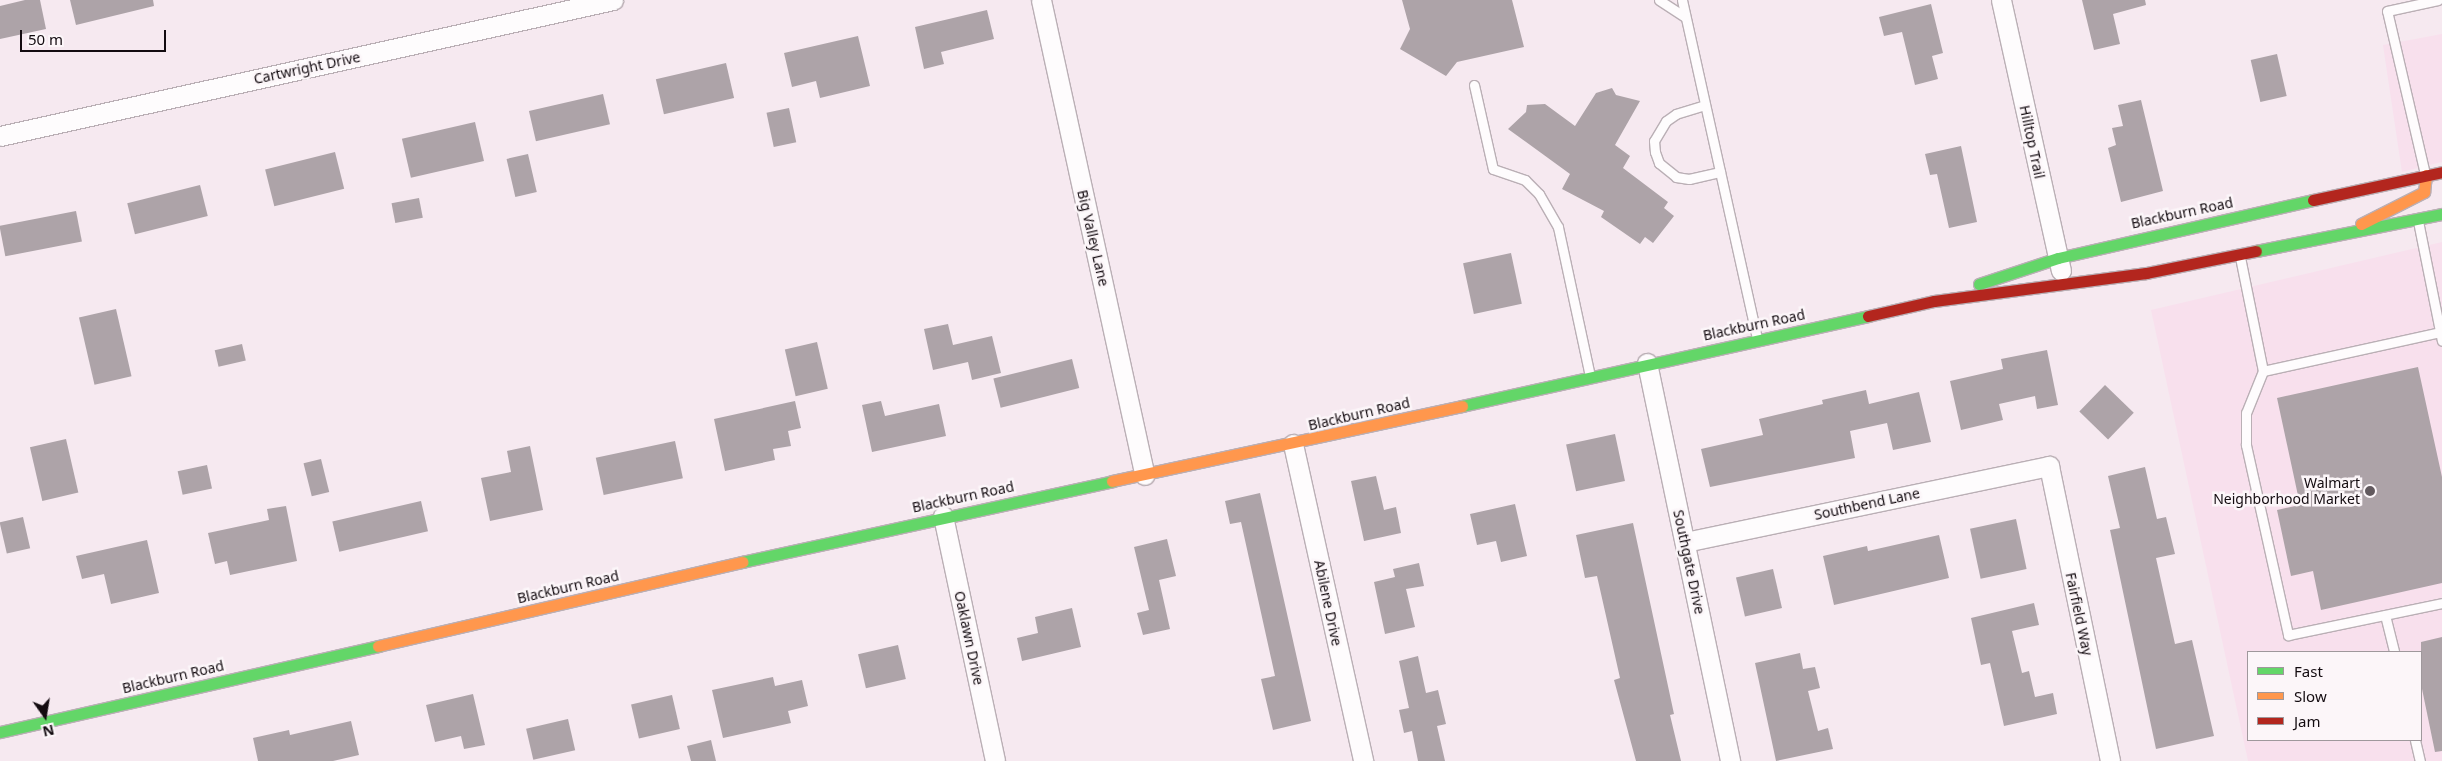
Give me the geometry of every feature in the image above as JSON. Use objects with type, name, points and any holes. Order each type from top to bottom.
[{"type":"main road","name":"Blackburn Road","points":[[1934,301],[2058,258],[2234,222],[2442,172]]},
{"type":"main road","points":[[2329,239],[2394,205],[2418,196],[2426,188],[2426,175]]},
{"type":"main road","name":"Blackburn Road","points":[[0,732],[943,516],[1293,444],[1647,363],[1934,301],[2064,284],[2238,250],[2329,239],[2442,214]]},
{"type":"street","name":"Cartwright Drive","points":[[0,136],[613,0]]},
{"type":"street","name":"Big Valley Lane","points":[[1042,0],[1145,475]]},
{"type":"street","name":"Hilltop Trail","points":[[2001,0],[2064,284]]},
{"type":"street","name":"Southgate Drive","points":[[1647,363],[1730,761]]},
{"type":"street","name":"Abilene Drive","points":[[1293,444],[1363,761]]},
{"type":"street","name":"Southbend Lane","points":[[1685,542],[2048,466]]},
{"type":"street","name":"Fairfield Way","points":[[2048,466],[2110,761]]},
{"type":"street","name":"Oaklawn Drive","points":[[943,516],[995,761]]},
{"type":"lane","points":[[1659,0],[1685,16]]},
{"type":"lane","points":[[1682,0],[1757,339]]},
{"type":"lane","points":[[2426,175],[2387,11],[2441,1]]},
{"type":"lane","points":[[1474,85],[1493,169],[1525,180],[1539,194],[1558,226],[1590,376]]},
{"type":"lane","points":[[1705,105],[1676,114],[1666,121],[1654,141],[1655,152],[1659,163],[1676,177],[1688,179],[1720,172]]},
{"type":"lane","points":[[2263,371],[2441,336],[2418,220]]},
{"type":"lane","points":[[2238,250],[2263,371],[2246,414],[2246,445],[2288,635],[2442,604]]},
{"type":"lane","points":[[2385,615],[2394,651]]},
{"type":"lane","points":[[2415,741],[2420,761]]},
{"type":"shaded area","points":[[2442,34],[2442,162],[2402,172],[2383,45]]},
{"type":"shaded area","points":[[2442,242],[2442,761],[2248,761],[2151,310]]},
{"type":"building","points":[[25,0],[40,0],[46,29],[0,39],[0,6]]},
{"type":"building","points":[[70,0],[153,0],[154,6],[76,25]]},
{"type":"building","points":[[1402,0],[1512,0],[1524,47],[1457,62],[1446,76],[1400,49],[1410,29]]},
{"type":"building","points":[[2082,0],[2145,0],[2146,5],[2113,14],[2120,44],[2094,50]]},
{"type":"building","points":[[1931,4],[1943,53],[1932,56],[1938,79],[1915,85],[1902,32],[1884,36],[1879,17]]},
{"type":"building","points":[[987,10],[994,39],[941,52],[944,64],[924,69],[915,27]]},
{"type":"building","points":[[858,36],[870,86],[820,98],[816,81],[792,87],[784,53]]},
{"type":"building","points":[[2277,54],[2287,96],[2260,102],[2251,60]]},
{"type":"building","points":[[726,63],[734,98],[664,114],[656,79]]},
{"type":"building","points":[[1612,88],[1616,95],[1640,101],[1615,145],[1630,156],[1623,168],[1668,202],[1664,208],[1674,216],[1653,243],[1645,237],[1640,244],[1601,217],[1604,211],[1562,189],[1570,174],[1508,129],[1526,112],[1527,105],[1545,104],[1575,126],[1596,93]]},
{"type":"building","points":[[603,94],[610,124],[536,141],[529,111]]},
{"type":"building","points":[[2141,100],[2163,191],[2121,202],[2108,148],[2116,145],[2112,128],[2123,126],[2118,105]]},
{"type":"building","points":[[789,108],[796,142],[774,147],[767,113]]},
{"type":"building","points":[[475,122],[484,161],[411,178],[402,139]]},
{"type":"building","points":[[1961,146],[1977,222],[1949,228],[1937,174],[1930,175],[1925,154]]},
{"type":"building","points":[[335,152],[344,189],[274,206],[265,169]]},
{"type":"building","points":[[528,154],[537,192],[515,197],[507,159]]},
{"type":"building","points":[[200,185],[208,216],[135,234],[127,203]]},
{"type":"building","points":[[419,198],[423,218],[395,223],[392,203]]},
{"type":"building","points":[[76,211],[82,241],[5,256],[0,226]]},
{"type":"building","points":[[1511,253],[1522,304],[1474,314],[1463,263]]},
{"type":"building","points":[[116,309],[132,376],[94,385],[79,318]]},
{"type":"building","points":[[948,324],[953,345],[992,336],[1001,373],[972,380],[968,362],[933,370],[924,329]]},
{"type":"building","points":[[817,342],[828,389],[796,396],[785,349]]},
{"type":"building","points":[[242,344],[246,361],[219,367],[215,350]]},
{"type":"building","points":[[2047,350],[2058,405],[2037,409],[2035,396],[1999,404],[2003,420],[1961,430],[1950,381],[2003,369],[2001,359]]},
{"type":"building","points":[[1072,359],[1079,388],[1001,408],[993,379]]},
{"type":"building","name":"Walmart Neighborhood Market","points":[[2418,367],[2442,477],[2442,583],[2321,610],[2313,571],[2291,576],[2277,510],[2300,505],[2277,398]]},
{"type":"building","points":[[2105,385],[2134,413],[2108,439],[2079,412]]},
{"type":"building","points":[[1866,390],[1869,404],[1919,392],[1931,442],[1893,450],[1887,423],[1850,431],[1855,458],[1710,487],[1701,449],[1763,435],[1759,419],[1823,404],[1822,400]]},
{"type":"building","points":[[795,401],[801,428],[788,431],[791,446],[773,449],[775,460],[725,471],[714,419]]},
{"type":"building","points":[[881,401],[885,416],[939,404],[946,436],[872,452],[862,405]]},
{"type":"building","points":[[1615,434],[1625,481],[1576,491],[1566,444]]},
{"type":"building","points":[[66,439],[78,493],[42,501],[30,447]]},
{"type":"building","points":[[675,441],[683,478],[604,495],[596,458]]},
{"type":"building","points":[[530,446],[543,510],[490,521],[481,478],[511,472],[507,451]]},
{"type":"building","points":[[321,459],[329,492],[312,496],[304,463]]},
{"type":"building","points":[[207,465],[212,488],[183,495],[178,471]]},
{"type":"building","points":[[2145,467],[2157,519],[2166,517],[2175,554],[2156,558],[2175,644],[2192,640],[2214,736],[2156,749],[2110,530],[2120,528],[2108,476]]},
{"type":"building","points":[[1376,476],[1384,510],[1396,507],[1401,533],[1364,541],[1351,481]]},
{"type":"building","points":[[1260,493],[1311,721],[1273,730],[1261,679],[1275,676],[1241,522],[1230,524],[1225,501]]},
{"type":"building","points":[[421,501],[428,531],[339,552],[332,521]]},
{"type":"building","points":[[1515,504],[1527,556],[1501,562],[1496,541],[1477,545],[1470,514]]},
{"type":"building","points":[[286,506],[297,561],[230,575],[227,561],[215,564],[208,533],[269,520],[267,509]]},
{"type":"building","points":[[23,517],[30,548],[7,554],[0,522]]},
{"type":"building","points":[[2016,519],[2027,569],[1981,579],[1970,529]]},
{"type":"building","points":[[1633,523],[1674,714],[1670,715],[1681,761],[1636,761],[1614,680],[1620,678],[1597,576],[1585,578],[1576,535]]},
{"type":"building","points":[[1939,535],[1949,578],[1834,605],[1823,556],[1867,546],[1868,551]]},
{"type":"building","points":[[1167,539],[1176,576],[1159,580],[1170,629],[1143,635],[1137,613],[1149,610],[1134,547]]},
{"type":"building","points":[[147,540],[159,593],[111,604],[104,574],[82,579],[76,556]]},
{"type":"building","points":[[1419,563],[1424,586],[1406,589],[1415,627],[1385,634],[1374,582],[1395,577],[1393,569]]},
{"type":"building","points":[[1773,569],[1782,608],[1745,617],[1736,578]]},
{"type":"building","points":[[2034,603],[2039,625],[2012,631],[2022,673],[2029,671],[2035,697],[2053,693],[2057,714],[2004,726],[1990,663],[1981,665],[1971,618]]},
{"type":"building","points":[[1072,608],[1081,647],[1022,661],[1017,638],[1038,633],[1035,617]]},
{"type":"building","points":[[2442,637],[2442,751],[2435,752],[2422,689],[2421,642]]},
{"type":"building","points":[[898,645],[906,679],[866,688],[858,654]]},
{"type":"building","points":[[1800,653],[1803,669],[1815,667],[1820,688],[1808,691],[1818,731],[1828,728],[1833,749],[1776,761],[1755,663]]},
{"type":"building","points":[[1418,656],[1426,693],[1438,690],[1446,724],[1437,726],[1445,761],[1418,761],[1412,731],[1404,733],[1399,710],[1409,708],[1399,661]]},
{"type":"building","points":[[773,677],[775,686],[802,680],[808,706],[788,711],[791,723],[723,738],[712,690]]},
{"type":"building","points":[[473,694],[485,745],[464,749],[461,736],[435,742],[426,705]]},
{"type":"building","points":[[672,695],[680,729],[639,739],[631,704]]},
{"type":"building","points":[[568,719],[575,750],[533,760],[526,729]]},
{"type":"building","points":[[351,721],[359,755],[333,761],[258,761],[253,738],[289,730],[290,735]]},
{"type":"building","points":[[711,740],[716,761],[691,761],[687,746]]},
{"type":"traffic: fast","points":[[1979,284],[2058,258],[2313,200]]},
{"type":"traffic: fast","points":[[2256,251],[2442,214]]},
{"type":"traffic: fast","points":[[1462,406],[1868,316]]},
{"type":"traffic: fast","points":[[742,562],[1112,481]]},
{"type":"traffic: fast","points":[[0,732],[378,646]]},
{"type":"traffic: slow","points":[[2361,224],[2424,192],[2426,175]]},
{"type":"traffic: slow","points":[[1112,481],[1462,406]]},
{"type":"traffic: slow","points":[[378,646],[742,562]]},
{"type":"traffic: jam","points":[[2313,200],[2442,172]]},
{"type":"traffic: jam","points":[[1868,316],[1934,301],[2146,273],[2256,251]]},
{"type":"place","name":"Walmart Neighborhood Market","points":[[2370,491]]}]
